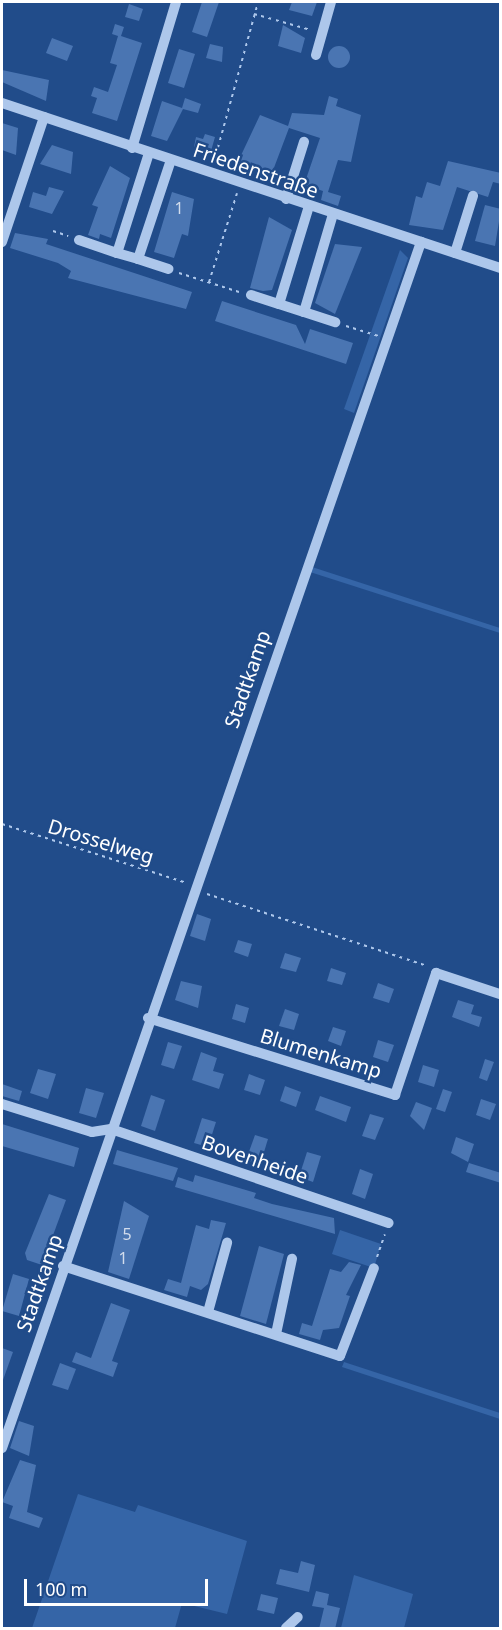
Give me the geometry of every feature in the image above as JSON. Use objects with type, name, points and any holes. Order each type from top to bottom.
[{"type":"street","points":[[132,148],[176,2]]},
{"type":"street","points":[[316,55],[331,2]]},
{"type":"street","name":"Friedenstraße","points":[[2,103],[239,184],[501,268]]},
{"type":"street","points":[[2,242],[44,117]]},
{"type":"street","points":[[286,199],[304,142]]},
{"type":"street","points":[[117,253],[149,153]]},
{"type":"street","points":[[138,259],[171,160]]},
{"type":"street","points":[[455,253],[473,196]]},
{"type":"street","points":[[279,304],[309,206]]},
{"type":"street","points":[[304,312],[333,214]]},
{"type":"street","points":[[79,240],[168,269]]},
{"type":"street","name":"Stadtkamp","points":[[2,1448],[193,885],[421,242]]},
{"type":"street","points":[[251,295],[335,322]]},
{"type":"street","points":[[436,974],[501,994]]},
{"type":"street","name":"Blumenkamp","points":[[148,1018],[395,1095],[436,974]]},
{"type":"street","points":[[2,1104],[92,1132],[111,1129]]},
{"type":"street","name":"Bovenheide","points":[[111,1129],[388,1223]]},
{"type":"street","points":[[208,1312],[227,1244]]},
{"type":"street","points":[[276,1334],[292,1259]]},
{"type":"street","points":[[63,1266],[340,1356],[374,1268]]},
{"type":"street","points":[[286,1629],[298,1617]]},
{"type":"path","points":[[212,174],[258,2]]},
{"type":"path","points":[[254,14],[322,33]]},
{"type":"path","points":[[209,282],[239,184]]},
{"type":"path","points":[[53,231],[79,240]]},
{"type":"path","points":[[168,269],[251,295]]},
{"type":"path","points":[[335,322],[386,339]]},
{"type":"path","name":"Drosselweg","points":[[2,824],[193,885]]},
{"type":"path","points":[[193,885],[436,974]]},
{"type":"path","points":[[374,1268],[388,1223]]},
{"type":"shaded area","points":[[400,250],[408,258],[354,413],[344,409]]},
{"type":"shaded area","points":[[312,567],[500,628],[500,633],[310,572]]},
{"type":"shaded area","points":[[340,1230],[381,1244],[374,1268],[332,1254]]},
{"type":"shaded area","points":[[344,1362],[500,1413],[500,1419],[342,1367]]},
{"type":"shaded area","points":[[78,1494],[135,1512],[138,1505],[247,1541],[227,1614],[182,1603],[175,1628],[32,1628]]},
{"type":"shaded area","points":[[354,1575],[413,1594],[404,1628],[341,1628]]},
{"type":"building","points":[[202,2],[219,2],[207,37],[192,32]]},
{"type":"building","points":[[292,2],[317,2],[312,16],[289,10]]},
{"type":"building","points":[[129,4],[143,9],[139,21],[125,17]]},
{"type":"building","points":[[115,24],[124,27],[121,36],[142,43],[117,121],[92,113],[97,98],[91,96],[94,87],[108,92],[117,65],[110,63],[118,36],[112,34]]},
{"type":"building","points":[[283,25],[305,38],[301,53],[278,46]]},
{"type":"building","points":[[52,38],[73,46],[67,61],[46,53]]},
{"type":"building","points":[[210,44],[223,47],[222,62],[206,58]]},
{"type":"building","points":[[339,46],[347,49],[350,57],[347,65],[339,68],[331,65],[328,57],[331,49]]},
{"type":"building","points":[[179,49],[195,54],[184,88],[168,83]]},
{"type":"building","points":[[2,70],[49,80],[46,101],[2,82]]},
{"type":"building","points":[[329,96],[338,99],[336,106],[361,115],[351,162],[338,160],[328,192],[341,196],[338,206],[321,200],[323,191],[304,185],[320,138],[289,128],[272,173],[236,166],[260,115],[288,126],[292,113],[324,115]]},
{"type":"building","points":[[185,98],[201,104],[198,113],[183,109],[167,141],[151,136],[162,101],[182,108]]},
{"type":"building","points":[[2,123],[18,128],[16,155],[2,150]]},
{"type":"building","points":[[205,134],[215,137],[211,151],[194,147],[196,137],[203,139]]},
{"type":"building","points":[[52,145],[73,152],[71,174],[40,164]]},
{"type":"building","points":[[448,161],[501,173],[501,184],[493,182],[488,197],[457,187],[443,230],[409,225],[416,196],[422,198],[427,182],[440,186]]},
{"type":"building","points":[[110,166],[130,178],[111,238],[100,234],[99,239],[88,235],[98,207],[92,205]]},
{"type":"building","points":[[49,187],[64,191],[52,214],[29,207],[33,192],[46,196]]},
{"type":"building","points":[[172,192],[194,199],[188,236],[182,234],[174,258],[154,252]]},
{"type":"building","points":[[485,205],[501,209],[495,246],[475,241]]},
{"type":"building","points":[[269,217],[292,230],[272,290],[263,291],[250,288]]},
{"type":"building","points":[[15,233],[48,239],[46,244],[192,292],[186,309],[68,278],[71,271],[58,263],[10,248]]},
{"type":"building","points":[[335,244],[362,247],[335,314],[315,303]]},
{"type":"building","points":[[222,301],[296,325],[305,344],[310,329],[353,343],[346,364],[215,321]]},
{"type":"building","points":[[197,914],[211,919],[205,941],[190,936]]},
{"type":"building","points":[[238,940],[252,944],[248,957],[234,952]]},
{"type":"building","points":[[285,953],[301,958],[296,972],[280,968]]},
{"type":"building","points":[[331,968],[346,973],[342,985],[327,981]]},
{"type":"building","points":[[181,981],[202,986],[198,1008],[175,1000]]},
{"type":"building","points":[[378,983],[394,989],[389,1003],[373,998]]},
{"type":"building","points":[[458,1000],[474,1005],[471,1014],[482,1017],[479,1027],[452,1017]]},
{"type":"building","points":[[236,1004],[249,1008],[245,1023],[232,1019]]},
{"type":"building","points":[[285,1009],[299,1014],[294,1030],[279,1026]]},
{"type":"building","points":[[333,1027],[346,1031],[341,1046],[328,1041]]},
{"type":"building","points":[[378,1040],[394,1045],[388,1062],[373,1057]]},
{"type":"building","points":[[168,1042],[182,1046],[174,1069],[161,1065]]},
{"type":"building","points":[[201,1052],[217,1058],[213,1071],[224,1074],[219,1089],[192,1080]]},
{"type":"building","points":[[485,1059],[494,1062],[487,1081],[479,1078]]},
{"type":"building","points":[[423,1065],[439,1070],[434,1087],[418,1082]]},
{"type":"building","points":[[38,1069],[56,1074],[48,1099],[30,1093]]},
{"type":"building","points":[[249,1074],[265,1080],[260,1095],[244,1090]]},
{"type":"building","points":[[2,1084],[22,1091],[19,1101],[2,1096]]},
{"type":"building","points":[[285,1086],[301,1092],[296,1107],[280,1101]]},
{"type":"building","points":[[86,1088],[104,1093],[96,1118],[79,1113]]},
{"type":"building","points":[[443,1089],[452,1092],[445,1112],[436,1109]]},
{"type":"building","points":[[151,1095],[165,1100],[155,1131],[141,1126]]},
{"type":"building","points":[[320,1096],[351,1107],[346,1122],[315,1110]]},
{"type":"building","points":[[481,1099],[496,1104],[490,1120],[476,1115]]},
{"type":"building","points":[[416,1102],[432,1108],[424,1130],[410,1116]]},
{"type":"building","points":[[370,1114],[384,1118],[375,1140],[362,1136]]},
{"type":"building","points":[[202,1118],[216,1122],[208,1147],[194,1143]]},
{"type":"building","points":[[2,1124],[79,1148],[74,1167],[2,1146]]},
{"type":"building","points":[[255,1135],[268,1139],[260,1165],[246,1160]]},
{"type":"building","points":[[456,1137],[474,1144],[468,1162],[451,1153]]},
{"type":"building","points":[[117,1150],[178,1168],[173,1181],[113,1164]]},
{"type":"building","points":[[307,1152],[321,1156],[313,1182],[299,1177]]},
{"type":"building","points":[[469,1163],[501,1173],[501,1183],[466,1172]]},
{"type":"building","points":[[360,1169],[373,1174],[365,1199],[352,1194]]},
{"type":"building","points":[[195,1175],[256,1193],[254,1198],[272,1204],[334,1218],[335,1234],[175,1187],[178,1177],[193,1182]]},
{"type":"building","points":[[49,1194],[66,1200],[42,1265],[27,1260],[25,1253]]},
{"type":"building","points":[[124,1201],[149,1216],[129,1279],[108,1272]]},
{"type":"building","points":[[211,1220],[226,1223],[208,1284],[201,1290],[190,1286],[187,1297],[164,1290],[168,1279],[181,1283],[196,1225],[209,1229]]},
{"type":"building","points":[[259,1246],[284,1254],[266,1324],[240,1316]]},
{"type":"building","points":[[349,1262],[361,1265],[346,1295],[350,1296],[339,1328],[323,1330],[320,1340],[299,1334],[302,1323],[312,1326],[330,1269],[341,1272]]},
{"type":"building","points":[[13,1274],[29,1279],[19,1316],[2,1311]]},
{"type":"building","points":[[111,1303],[130,1310],[112,1361],[118,1363],[113,1377],[72,1362],[76,1352],[91,1358]]},
{"type":"building","points":[[2,1348],[13,1352],[3,1380],[2,1379]]},
{"type":"building","points":[[60,1363],[76,1369],[68,1390],[52,1385]]},
{"type":"building","points":[[19,1421],[34,1426],[29,1456],[10,1448]]},
{"type":"building","points":[[20,1460],[36,1465],[27,1512],[43,1518],[39,1528],[9,1518],[13,1506],[2,1502]]},
{"type":"building","points":[[301,1561],[315,1565],[309,1592],[276,1584],[280,1569],[298,1573]]},
{"type":"building","points":[[316,1591],[329,1594],[327,1605],[340,1608],[335,1629],[319,1629],[324,1608],[312,1606]]},
{"type":"building","points":[[261,1594],[278,1598],[274,1614],[257,1610]]}]
